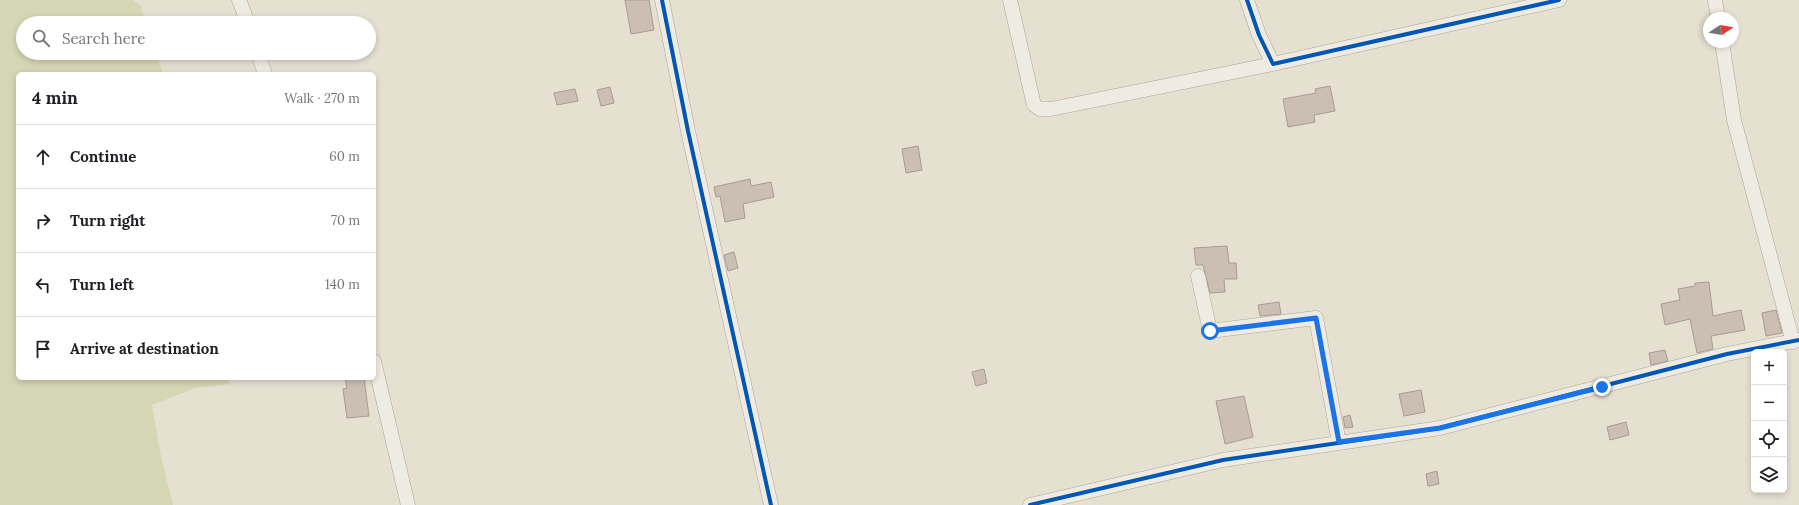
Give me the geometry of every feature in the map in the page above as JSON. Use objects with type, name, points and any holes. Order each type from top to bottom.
[{"type":"street","points":[[240,0],[246,16]]},
{"type":"street","points":[[662,0],[688,131],[771,505]]},
{"type":"street","points":[[1010,0],[1034,105],[1040,109],[1051,109],[1273,64],[1559,0]]},
{"type":"street","points":[[1247,0],[1259,35],[1273,64]]},
{"type":"street","points":[[1715,0],[1717,12]]},
{"type":"street","points":[[1030,505],[1223,460],[1440,428],[1727,354],[1796,341],[1734,120],[1723,48]]},
{"type":"street","points":[[260,60],[264,72]]},
{"type":"street","points":[[1198,276],[1210,331],[1316,318],[1339,442]]},
{"type":"street","points":[[376,369],[408,505]]},
{"type":"green space","points":[[0,0],[133,0],[140,5],[144,16],[16,16],[16,60],[158,60],[162,71],[16,72],[16,380],[227,380],[230,384],[195,388],[152,405],[160,452],[173,505],[0,505]]},
{"type":"building","points":[[625,0],[649,0],[654,30],[631,34]]},
{"type":"building","points":[[1330,86],[1335,111],[1314,115],[1315,122],[1288,127],[1283,99],[1316,93],[1315,89]]},
{"type":"building","points":[[610,87],[614,103],[601,106],[597,90]]},
{"type":"building","points":[[575,89],[578,101],[557,105],[554,93]]},
{"type":"building","points":[[918,146],[922,170],[906,173],[902,149]]},
{"type":"building","points":[[750,179],[751,186],[771,182],[774,197],[743,204],[745,218],[725,222],[720,196],[716,197],[714,187]]},
{"type":"building","points":[[1227,246],[1229,263],[1236,263],[1237,279],[1224,279],[1225,292],[1210,293],[1203,265],[1196,265],[1194,248]]},
{"type":"building","points":[[734,252],[738,268],[728,271],[724,255]]},
{"type":"building","points":[[1709,282],[1713,316],[1741,310],[1745,330],[1711,336],[1713,349],[1697,353],[1690,319],[1665,325],[1661,304],[1680,300],[1678,289],[1695,286],[1695,283]]},
{"type":"building","points":[[1279,302],[1281,314],[1260,316],[1258,305]]},
{"type":"building","points":[[1776,310],[1782,333],[1766,336],[1762,313]]},
{"type":"building","points":[[1665,350],[1668,361],[1651,365],[1649,353]]},
{"type":"building","points":[[984,369],[987,383],[976,386],[972,372]]},
{"type":"building","points":[[345,380],[364,380],[369,416],[347,418],[343,389],[347,388]]},
{"type":"building","points":[[1421,390],[1425,412],[1404,416],[1399,394]]},
{"type":"building","points":[[1244,396],[1253,437],[1225,444],[1216,401]]},
{"type":"building","points":[[1350,415],[1353,427],[1345,428],[1343,417]]},
{"type":"building","points":[[1626,422],[1629,435],[1610,440],[1607,427]]},
{"type":"building","points":[[1437,471],[1439,484],[1428,486],[1426,474]]},
{"type":"cycle path","points":[[662,0],[688,131],[771,505]]},
{"type":"cycle path","points":[[1247,0],[1259,35],[1273,64],[1559,0]]},
{"type":"cycle path","points":[[1030,505],[1223,460],[1440,428],[1727,354],[1799,340]]},
{"type":"route","points":[[1210,331],[1316,318],[1339,442],[1440,428],[1602,387]]}]
